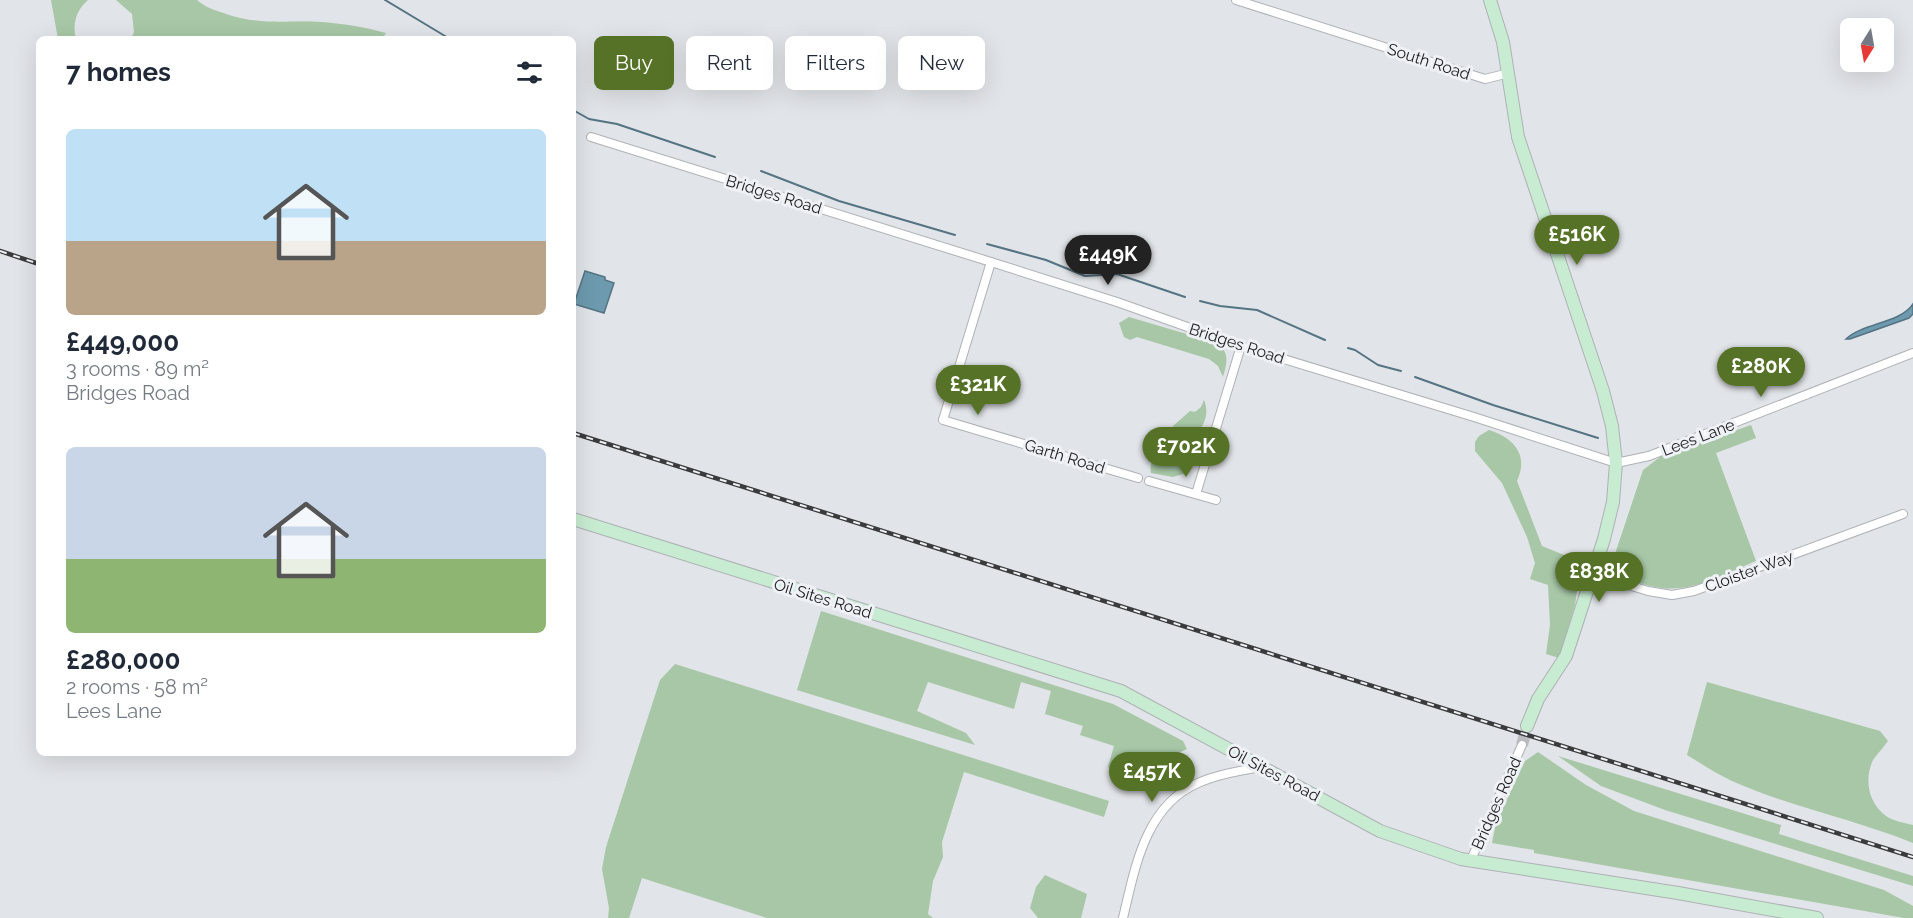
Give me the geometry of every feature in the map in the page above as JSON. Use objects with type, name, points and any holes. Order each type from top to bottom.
[{"type":"street","name":"South Road","points":[[1236,0],[1485,79],[1509,73]]},
{"type":"street","points":[[1490,0],[1503,42],[1518,137],[1603,391],[1612,426],[1616,463],[1613,502],[1604,539],[1566,656],[1538,699],[1527,726]]},
{"type":"street","name":"Bridges Road","points":[[591,137],[1117,302],[1241,346],[1616,463]]},
{"type":"street","name":"Garth Road","points":[[991,262],[944,420],[1138,478]]},
{"type":"street","points":[[1196,494],[1241,346]]},
{"type":"street","name":"Lees Lane","points":[[1616,463],[1649,456],[1913,353]]},
{"type":"street","points":[[1149,481],[1216,500]]},
{"type":"street","name":"Cloister Way","points":[[1593,574],[1648,591],[1672,595],[1694,591],[1903,514]]},
{"type":"street","name":"Oil Sites Road","points":[[576,520],[1120,691],[1380,831],[1470,862],[1678,893],[1817,918]]},
{"type":"street","name":"Bridges Road","points":[[1470,862],[1522,745]]},
{"type":"street","points":[[1123,918],[1144,842],[1149,829],[1162,811],[1181,793],[1198,783],[1236,771],[1262,767]]},
{"type":"green space","points":[[51,0],[88,0],[80,8],[76,18],[75,36],[57,36]]},
{"type":"green space","points":[[116,0],[197,0],[214,10],[239,18],[274,22],[330,23],[363,27],[386,33],[384,36],[132,36],[132,14]]},
{"type":"green space","points":[[1129,317],[1217,343],[1226,354],[1223,377],[1218,366],[1209,359],[1137,337],[1130,340],[1124,337],[1119,323]]},
{"type":"green space","points":[[1204,400],[1206,417],[1193,442],[1180,438],[1173,431],[1173,426],[1190,411],[1195,412],[1201,407]]},
{"type":"green space","points":[[1751,425],[1756,438],[1716,453],[1756,561],[1686,587],[1649,586],[1613,573],[1610,569],[1643,470],[1660,457]]},
{"type":"green space","points":[[1489,430],[1506,438],[1517,449],[1521,463],[1517,481],[1542,546],[1564,555],[1565,579],[1577,591],[1559,658],[1546,654],[1550,625],[1548,585],[1530,579],[1535,563],[1527,537],[1502,483],[1475,451],[1475,442],[1479,436]]},
{"type":"green space","points":[[1162,447],[1192,463],[1186,473],[1173,477],[1151,473],[1153,458]]},
{"type":"green space","points":[[821,611],[1113,704],[1183,741],[1187,749],[1157,763],[1139,777],[1108,767],[1114,746],[1080,735],[1083,726],[1045,714],[1051,691],[1021,682],[1014,709],[928,682],[917,711],[966,733],[975,745],[797,690]]},
{"type":"green space","points":[[675,664],[1109,801],[1104,817],[964,772],[942,842],[943,857],[933,881],[928,914],[933,918],[767,918],[642,878],[629,918],[608,918],[609,908],[602,869],[606,847],[660,680]]},
{"type":"green space","points":[[1707,682],[1880,731],[1888,741],[1870,767],[1869,790],[1875,804],[1886,816],[1913,825],[1913,843],[1754,790],[1726,778],[1687,755]]},
{"type":"green space","points":[[1538,752],[1586,785],[1634,811],[1884,890],[1913,906],[1913,918],[1534,853],[1534,850],[1492,843],[1496,823],[1525,761]]},
{"type":"green space","points":[[1558,756],[1781,825],[1779,834],[1913,876],[1913,886],[1665,810],[1601,786]]},
{"type":"green space","points":[[1045,875],[1087,894],[1081,918],[1038,918],[1030,908],[1036,887]]},
{"type":"water","points":[[585,271],[605,277],[605,280],[614,283],[604,313],[576,305]]},
{"type":"water","points":[[1913,304],[1913,314],[1909,318],[1846,339],[1862,329],[1900,315]]},
{"type":"waterway","points":[[385,0],[445,36]]},
{"type":"waterway","points":[[576,112],[589,119],[617,124],[715,157]]},
{"type":"waterway","points":[[761,171],[839,201],[955,235]]},
{"type":"waterway","points":[[987,244],[1046,260],[1085,276],[1117,274],[1185,297]]},
{"type":"waterway","points":[[1200,301],[1220,306],[1257,310],[1325,340]]},
{"type":"waterway","points":[[1348,348],[1378,365],[1401,371]]},
{"type":"waterway","points":[[1415,377],[1493,405],[1598,438]]},
{"type":"tunnel","points":[[1522,745],[1527,726]]},
{"type":"railway","points":[[0,251],[36,263]]},
{"type":"railway","points":[[576,434],[1913,857]]}]
